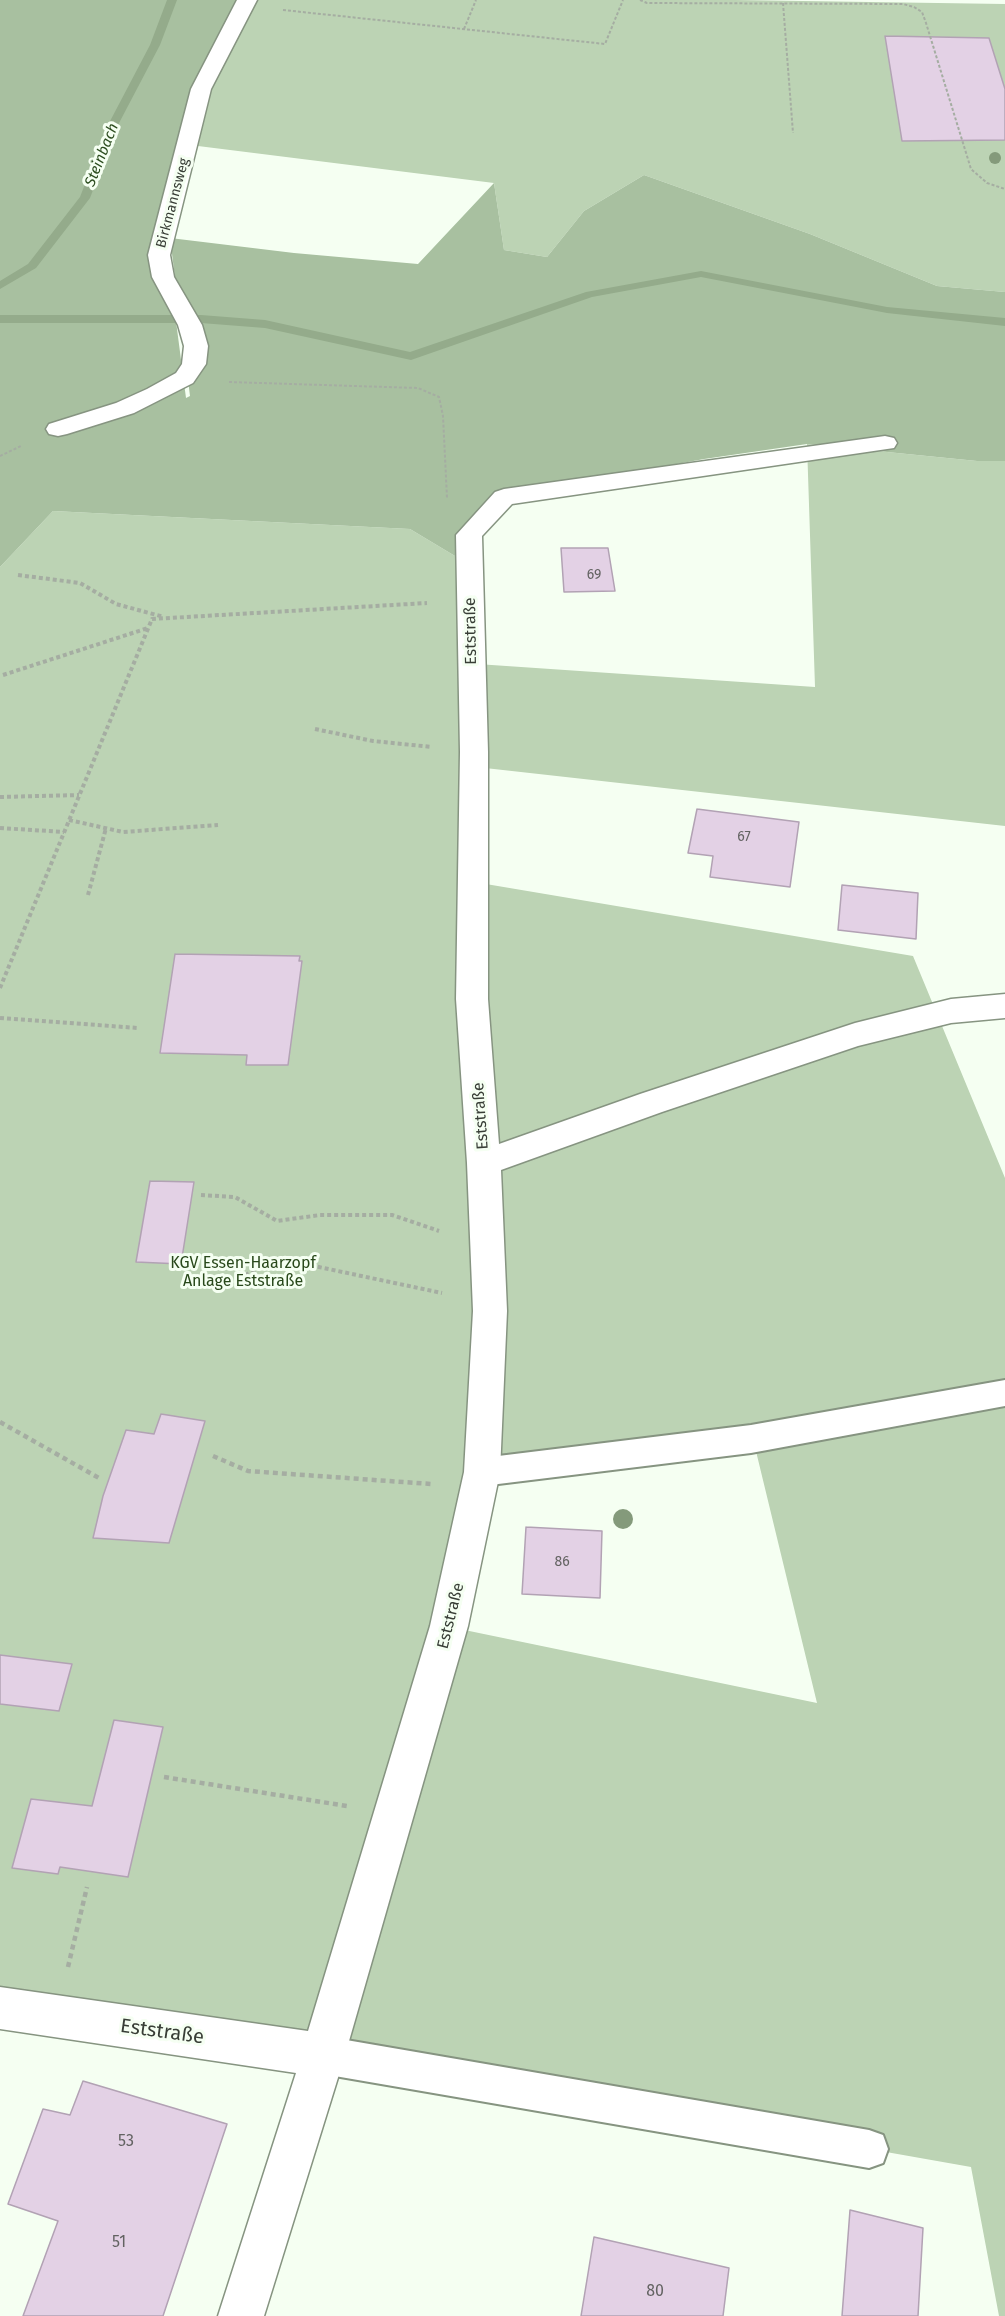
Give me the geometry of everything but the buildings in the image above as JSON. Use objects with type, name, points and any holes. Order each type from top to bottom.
[{"type":"street","name":"Birkmannsweg","points":[[185,378],[194,364],[196,346],[190,325],[163,277],[159,255],[201,89],[247,0]]},
{"type":"street","points":[[58,429],[125,408],[185,378]]},
{"type":"street","points":[[469,535],[504,497],[885,443]]},
{"type":"street","name":"Eststraße","points":[[241,2316],[323,2055],[449,1626],[481,1480],[490,1302],[484,1163],[472,999],[474,752],[469,535]]},
{"type":"street","name":"Eststraße","points":[[484,1163],[651,1102],[855,1035],[951,1011],[1005,1006]]},
{"type":"street","name":"Eststraße","points":[[0,2008],[323,2055]]},
{"type":"lane","points":[[481,1480],[751,1439],[1005,1393]]},
{"type":"lane","points":[[323,2055],[869,2150]]},
{"type":"path","points":[[464,29],[476,0]]},
{"type":"path","points":[[278,10],[605,44],[623,0]]},
{"type":"path","points":[[640,0],[647,3],[903,4],[922,12],[971,170],[987,183],[1005,189]]},
{"type":"path","points":[[783,3],[793,133]]},
{"type":"path","points":[[185,378],[285,385],[418,388],[439,398],[443,416],[450,519],[469,535]]},
{"type":"path","points":[[18,576],[80,583],[116,604],[168,618]]},
{"type":"path","points":[[0,988],[152,619],[470,601]]},
{"type":"path","points":[[3,675],[149,627]]},
{"type":"path","points":[[315,729],[373,741],[474,752]]},
{"type":"path","points":[[0,797],[79,795]]},
{"type":"path","points":[[69,820],[123,832],[218,825]]},
{"type":"path","points":[[0,828],[64,832]]},
{"type":"path","points":[[88,895],[106,828]]},
{"type":"path","points":[[0,1018],[138,1028]]},
{"type":"path","points":[[201,1195],[235,1197],[278,1221],[320,1215],[392,1215],[488,1248]]},
{"type":"path","points":[[245,1275],[280,1259],[490,1302]]},
{"type":"path","points":[[0,1422],[99,1478]]},
{"type":"path","points":[[213,1456],[248,1471],[481,1480]]},
{"type":"path","points":[[164,1777],[395,1813]]},
{"type":"path","points":[[57,2018],[87,1887]]},
{"type":"green space","points":[[0,0],[245,0],[200,90],[165,237],[186,398],[190,396],[170,238],[294,253],[418,264],[494,183],[504,250],[547,257],[584,211],[644,175],[810,234],[937,286],[1005,292],[1005,461],[977,461],[807,444],[704,459],[503,496],[475,514],[475,568],[410,529],[53,511],[0,567]]},
{"type":"green space","points":[[250,0],[735,0],[1005,4],[1005,292],[937,286],[810,234],[644,175],[584,211],[547,257],[504,250],[494,183],[190,145],[203,90]]},
{"type":"green space","points":[[807,444],[977,461],[1005,461],[1005,826],[476,767],[477,664],[815,687]]},
{"type":"green space","name":"KGV Essen-Haarzopf Anlage Eststraße","points":[[53,511],[410,529],[475,568],[481,1472],[322,2052],[0,2002],[0,567]]},
{"type":"green space","points":[[474,882],[913,956],[1005,1178],[1005,2316],[999,2316],[971,2167],[326,2053],[450,1627],[817,1703],[754,1443],[484,1474]]},
{"type":"waterway","name":"Steinbach","points":[[0,286],[32,266],[85,198],[113,125],[155,45],[172,0]]},
{"type":"waterway","points":[[0,319],[201,319],[265,324],[411,356],[590,294],[701,274],[887,310],[1005,322]]}]
